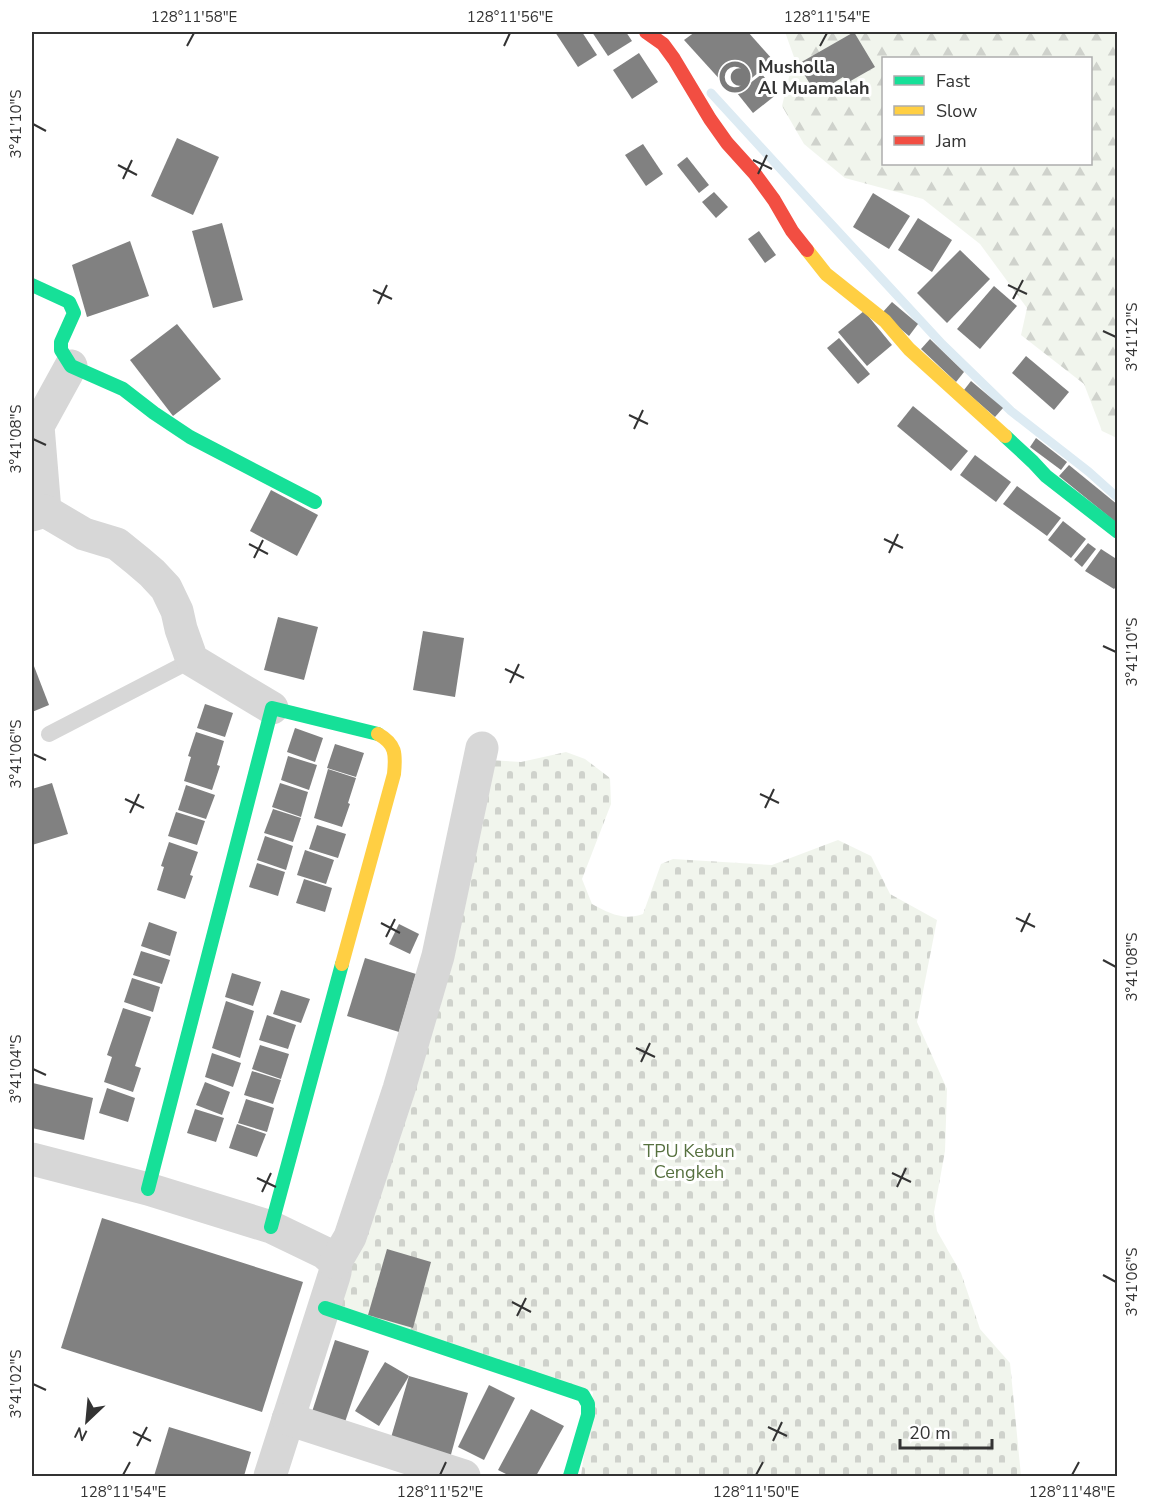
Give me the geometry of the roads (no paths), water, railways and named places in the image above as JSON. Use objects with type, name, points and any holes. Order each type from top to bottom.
[{"type":"street","points":[[646,32],[663,44],[674,58],[715,127],[755,174],[792,231],[826,274],[885,321],[909,349],[1046,476],[1118,532]]},
{"type":"street","points":[[32,285],[69,302],[73,307],[74,313],[61,342],[61,350],[71,366],[123,388],[154,413],[190,437],[315,502]]},
{"type":"street","points":[[71,366],[38,426],[38,513],[84,534],[117,544],[152,573],[166,588],[177,611],[192,660],[272,708],[378,734],[393,745],[394,774],[271,1227]]},
{"type":"street","points":[[148,1189],[272,708]]},
{"type":"street","points":[[270,1476],[325,1308],[336,1268],[335,1263],[350,1237],[399,1089],[438,956],[482,748]]},
{"type":"street","points":[[32,1159],[148,1189],[271,1227],[325,1253],[335,1263]]},
{"type":"street","points":[[325,1308],[583,1395],[588,1404],[588,1415],[570,1476]]},
{"type":"street","points":[[288,1419],[464,1476]]},
{"type":"lane","points":[[49,734],[192,660]]},
{"type":"waterway","points":[[711,93],[942,344],[1011,411],[1089,472],[1118,498]]},
{"type":"place","name":"Musholla Al Muamalah","points":[[735,77]]},
{"type":"park label","name":"TPU Kebun Cengkeh","points":[[689,1161]]}]
